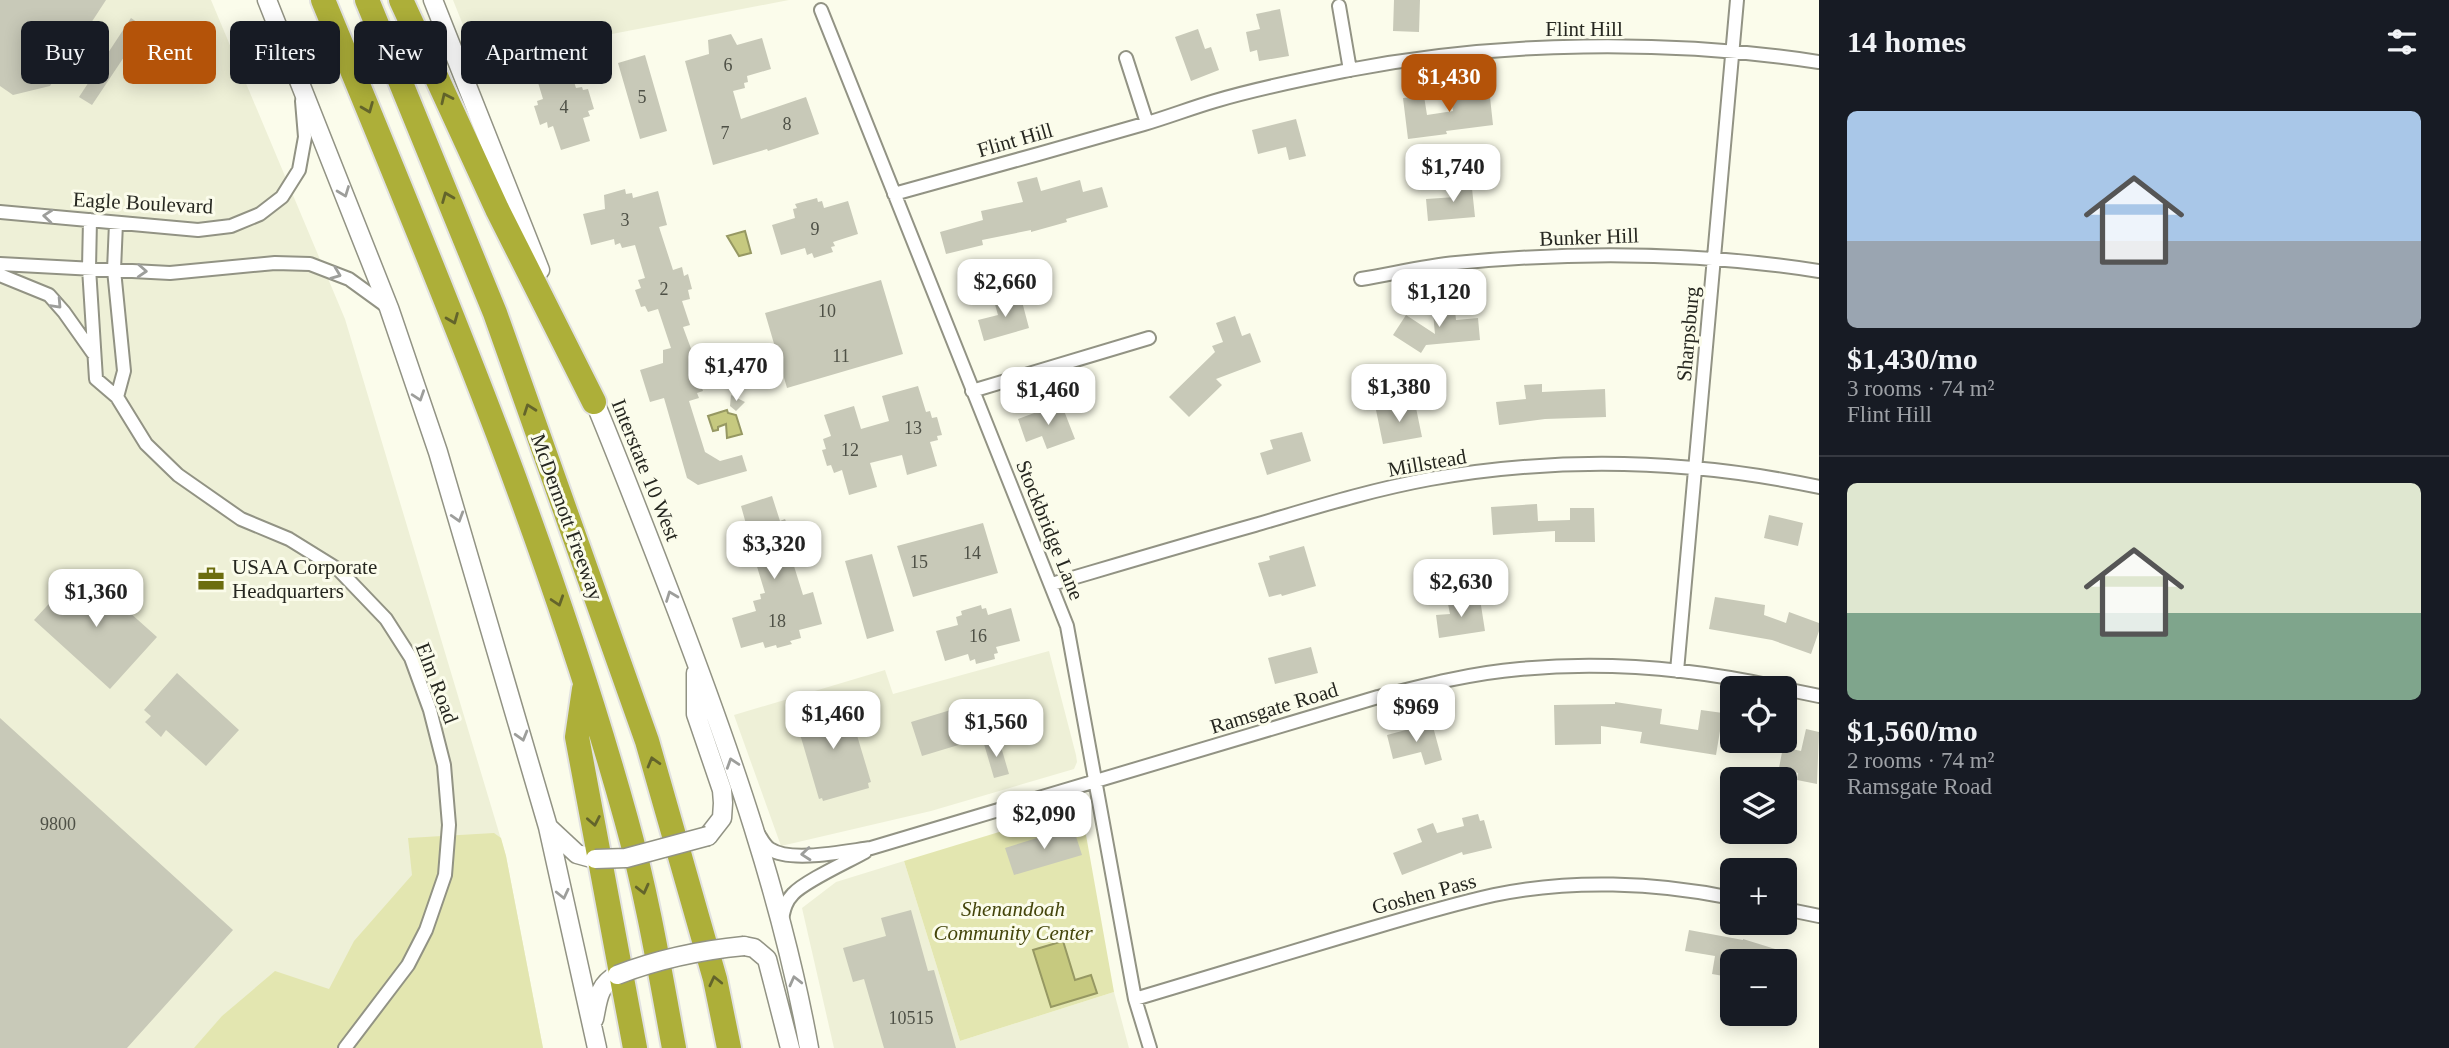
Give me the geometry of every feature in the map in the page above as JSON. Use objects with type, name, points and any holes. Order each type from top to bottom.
[{"type":"highway","name":"McDermott Freeway","points":[[323,0],[481,389],[537,536],[585,682],[635,858],[648,907],[674,1048]]},
{"type":"highway","name":"McDermott Freeway","points":[[367,0],[495,313],[647,741],[715,979],[729,1048]]},
{"type":"highway","points":[[401,0],[497,209],[594,402]]},
{"type":"highway","points":[[585,682],[577,737],[635,1048]]},
{"type":"main road","points":[[267,0],[276,21]]},
{"type":"main road","name":"Interstate 10 West","points":[[433,0],[695,660],[754,827],[781,926],[809,1048]]},
{"type":"main road","points":[[301,84],[389,309],[438,452],[548,827],[597,1048]]},
{"type":"main road","points":[[548,827],[577,854],[595,859],[626,858],[708,836],[722,818],[723,803],[722,790],[696,714],[695,660]]},
{"type":"main road","points":[[593,1025],[599,994],[606,981],[617,975],[722,948],[744,946],[754,948],[767,959],[790,1048]]},
{"type":"street","name":"Sharpsburg","points":[[1677,671],[1737,0]]},
{"type":"street","points":[[1339,6],[1350,70]]},
{"type":"street","name":"Stockbridge Lane","points":[[821,10],[1067,626],[1135,999],[1150,1048]]},
{"type":"street","name":"Flint Hill","points":[[894,194],[1147,123],[1216,100],[1350,70],[1451,56],[1540,48],[1670,48],[1819,62]]},
{"type":"street","points":[[1126,58],[1147,123]]},
{"type":"street","name":"Eagle Boulevard","points":[[0,212],[198,230],[231,226],[260,214],[282,197],[299,170],[305,137],[301,84]]},
{"type":"street","points":[[90,220],[89,268],[94,356]]},
{"type":"street","points":[[116,223],[114,270],[124,371],[117,397]]},
{"type":"street","name":"Bunker Hill","points":[[1361,279],[1454,263],[1581,254],[1653,254],[1819,271]]},
{"type":"street","points":[[0,264],[170,273],[275,262],[310,264],[349,279],[389,309]]},
{"type":"street","points":[[0,275],[49,295],[94,356]]},
{"type":"street","points":[[972,391],[1149,338]]},
{"type":"street","name":"Elm Road","points":[[94,356],[96,379],[117,397],[146,443],[178,475],[241,519],[289,538],[339,570],[386,619],[411,658],[430,710],[444,765],[449,825],[445,875],[426,930],[408,965],[345,1048]]},
{"type":"street","name":"Millstead","points":[[1052,584],[1343,499],[1430,479],[1511,469],[1597,463],[1738,472],[1819,487]]},
{"type":"street","name":"Ramsgate Road","points":[[754,827],[768,849],[782,854],[796,856],[871,848],[1378,697],[1438,682],[1519,668],[1608,666],[1677,671],[1720,678]]},
{"type":"street","name":"Ramsgate Road","points":[[1797,691],[1819,696]]},
{"type":"street","name":"Ramsgate Road","points":[[781,926],[785,906],[793,893],[871,848]]},
{"type":"street","name":"Goshen Pass","points":[[1135,999],[1436,909],[1497,894],[1558,886],[1620,884],[1682,889],[1720,896]]},
{"type":"street","points":[[1797,911],[1819,916]]},
{"type":"shaded area","name":"USAA Corporate Headquarters","points":[[0,0],[211,0],[230,45],[230,84],[246,84],[345,319],[506,856],[543,1048],[0,1048]]},
{"type":"shaded area","points":[[453,0],[789,0],[612,34],[612,21],[461,21]]},
{"type":"shaded area","points":[[745,231],[751,253],[739,256],[727,236]]},
{"type":"shaded area","points":[[727,410],[728,413],[736,415],[742,434],[727,438],[726,424],[713,431],[708,416]]},
{"type":"shaded area","points":[[1049,651],[1076,755],[1074,769],[931,811],[781,846],[734,715],[885,670],[893,694]]},
{"type":"shaded area","points":[[904,861],[960,1041],[1114,992],[1129,1048],[834,1048],[802,908],[836,882]]},
{"type":"shaded area","points":[[1063,941],[1075,980],[1091,975],[1097,993],[1051,1007],[1033,950]]},
{"type":"green space","name":"Shenandoah Community Center","points":[[1081,807],[1114,992],[960,1041],[904,861]]},
{"type":"green space","points":[[494,833],[501,838],[506,856],[543,1048],[194,1048],[222,1016],[275,971],[329,989],[354,941],[412,875],[408,838]]},
{"type":"building","points":[[0,0],[106,0],[92,21],[21,21],[21,84],[51,84],[13,95],[0,86]]},
{"type":"building","points":[[1394,0],[1420,0],[1419,32],[1393,31]]},
{"type":"building","points":[[1280,9],[1289,56],[1259,61],[1257,50],[1250,52],[1246,32],[1260,29],[1256,14]]},
{"type":"building","points":[[1198,29],[1205,49],[1211,47],[1219,70],[1191,81],[1175,37]]},
{"type":"building","points":[[123,30],[123,58],[109,80],[109,51]]},
{"type":"building","points":[[731,34],[737,45],[762,38],[771,69],[747,76],[745,88],[733,91],[741,119],[806,97],[819,134],[713,165],[685,61],[709,54],[708,40]]},
{"type":"building","points":[[645,55],[667,131],[640,139],[618,63]]},
{"type":"building","points":[[88,84],[106,84],[92,105],[79,97]]},
{"type":"building","points":[[538,84],[575,84],[576,88],[588,89],[594,109],[588,111],[590,116],[583,118],[590,141],[561,150],[553,126],[548,128],[547,122],[540,125],[534,106],[538,105],[537,101],[543,99]]},
{"type":"building","points":[[1489,88],[1493,125],[1408,139],[1403,98],[1424,96],[1427,115],[1453,111],[1450,93]]},
{"type":"building","points":[[1296,119],[1306,156],[1289,160],[1286,147],[1258,154],[1252,130]]},
{"type":"building","points":[[1037,177],[1041,191],[1080,180],[1083,192],[1102,187],[1108,207],[1031,232],[982,240],[983,245],[946,254],[940,232],[983,220],[981,211],[1023,202],[1017,182]]},
{"type":"building","points":[[1471,179],[1475,217],[1428,221],[1426,199],[1456,197],[1455,181]]},
{"type":"building","points":[[625,189],[626,194],[632,193],[633,198],[658,191],[667,225],[659,227],[673,270],[682,267],[684,276],[688,274],[692,289],[688,290],[690,299],[682,301],[690,325],[683,327],[693,354],[716,348],[725,378],[701,385],[703,391],[697,393],[699,398],[689,401],[705,452],[720,461],[742,455],[747,471],[698,485],[687,478],[664,398],[650,402],[640,370],[663,363],[663,350],[671,348],[658,309],[648,312],[645,306],[641,307],[635,290],[641,288],[638,280],[645,278],[635,245],[622,248],[620,243],[615,245],[614,239],[591,245],[583,214],[605,209],[604,195]]},
{"type":"building","points":[[817,198],[818,202],[822,201],[824,208],[848,201],[858,234],[833,242],[833,252],[814,258],[812,253],[807,255],[805,248],[781,255],[772,225],[795,218],[795,204]]},
{"type":"building","points":[[881,280],[903,354],[787,388],[765,313]]},
{"type":"building","points":[[1020,294],[1029,328],[984,341],[978,320],[998,315],[994,301]]},
{"type":"building","points":[[1454,301],[1456,320],[1478,318],[1480,340],[1426,345],[1421,353],[1393,335],[1406,315],[1435,334],[1432,303]]},
{"type":"building","points":[[1235,316],[1242,336],[1250,333],[1261,362],[1216,379],[1222,385],[1189,417],[1169,397],[1215,352],[1212,346],[1223,342],[1216,323]]},
{"type":"building","points":[[1542,384],[1542,392],[1605,389],[1606,417],[1545,419],[1499,425],[1496,402],[1526,399],[1524,385]]},
{"type":"building","points":[[918,386],[926,412],[930,411],[932,418],[937,417],[942,435],[937,436],[938,440],[930,442],[937,466],[907,475],[902,455],[870,463],[877,487],[849,495],[842,470],[834,473],[831,465],[827,466],[822,450],[826,449],[823,439],[831,436],[824,415],[854,406],[861,429],[889,421],[882,396]]},
{"type":"building","points":[[731,395],[745,402],[736,411],[730,406]]},
{"type":"building","points":[[1061,403],[1075,439],[1047,449],[1042,436],[1026,442],[1018,419]]},
{"type":"building","points":[[1415,403],[1422,437],[1383,444],[1376,410]]},
{"type":"building","points":[[1302,432],[1311,461],[1267,475],[1260,453],[1273,449],[1270,440]]},
{"type":"building","points":[[772,496],[780,521],[785,519],[787,524],[792,523],[798,544],[789,550],[803,595],[813,592],[822,624],[799,630],[801,638],[790,641],[792,644],[765,648],[763,642],[741,648],[732,618],[756,611],[753,601],[761,599],[760,594],[765,593],[755,560],[751,562],[749,556],[744,558],[739,540],[744,538],[742,533],[748,531],[741,506]]},
{"type":"building","points":[[1537,504],[1538,521],[1570,520],[1570,508],[1594,508],[1595,542],[1555,542],[1555,531],[1493,535],[1491,507]]},
{"type":"building","points":[[1769,515],[1803,523],[1798,546],[1764,538]]},
{"type":"building","points":[[983,523],[998,573],[913,597],[897,546]]},
{"type":"building","points":[[1304,546],[1316,586],[1269,597],[1258,563],[1270,560],[1269,556]]},
{"type":"building","points":[[872,554],[894,631],[867,639],[845,561]]},
{"type":"building","points":[[81,569],[157,637],[110,689],[34,620]]},
{"type":"building","points":[[1715,597],[1765,605],[1764,615],[1786,623],[1789,612],[1819,623],[1811,654],[1772,640],[1709,629]]},
{"type":"building","points":[[1480,599],[1485,631],[1439,638],[1436,615],[1450,614],[1448,604]]},
{"type":"building","points":[[981,605],[982,609],[986,608],[988,615],[1011,608],[1020,641],[996,647],[998,653],[994,654],[995,659],[976,664],[975,659],[970,661],[968,654],[945,661],[936,631],[958,625],[956,617],[962,615],[961,611]]},
{"type":"building","points":[[1311,647],[1318,673],[1275,684],[1268,658]]},
{"type":"building","points":[[177,673],[239,730],[206,766],[166,730],[161,737],[145,722],[151,716],[144,710]]},
{"type":"building","points":[[843,700],[844,703],[847,702],[871,782],[868,783],[869,788],[823,801],[822,798],[819,799],[795,717],[797,714]]},
{"type":"building","points":[[1615,704],[1662,709],[1660,724],[1698,730],[1701,710],[1720,713],[1716,755],[1640,743],[1642,732],[1601,726],[1601,744],[1555,745],[1554,705]]},
{"type":"building","points":[[954,709],[965,743],[922,756],[911,722]]},
{"type":"building","points":[[0,718],[233,930],[127,1048],[0,1048]]},
{"type":"building","points":[[1432,723],[1442,760],[1425,765],[1421,752],[1393,759],[1387,735]]},
{"type":"building","points":[[1806,729],[1819,732],[1817,784],[1797,780],[1797,767],[1779,767],[1782,753],[1801,751]]},
{"type":"building","points":[[999,740],[1009,774],[994,778],[984,744]]},
{"type":"building","points":[[1478,814],[1480,821],[1484,820],[1492,848],[1463,855],[1462,852],[1402,875],[1393,853],[1422,842],[1417,829],[1433,823],[1437,833],[1464,826],[1462,818]]},
{"type":"building","points":[[1073,827],[1082,855],[1014,875],[1005,848]]},
{"type":"building","points":[[911,910],[928,971],[934,970],[956,1048],[884,1048],[864,979],[853,982],[843,948],[886,936],[881,918]]},
{"type":"building","points":[[1689,930],[1743,939],[1776,949],[1720,949],[1720,975],[1712,974],[1715,956],[1685,951]]},
{"type":"place","name":"USAA Corporate Headquarters","points":[[211,579]]}]
